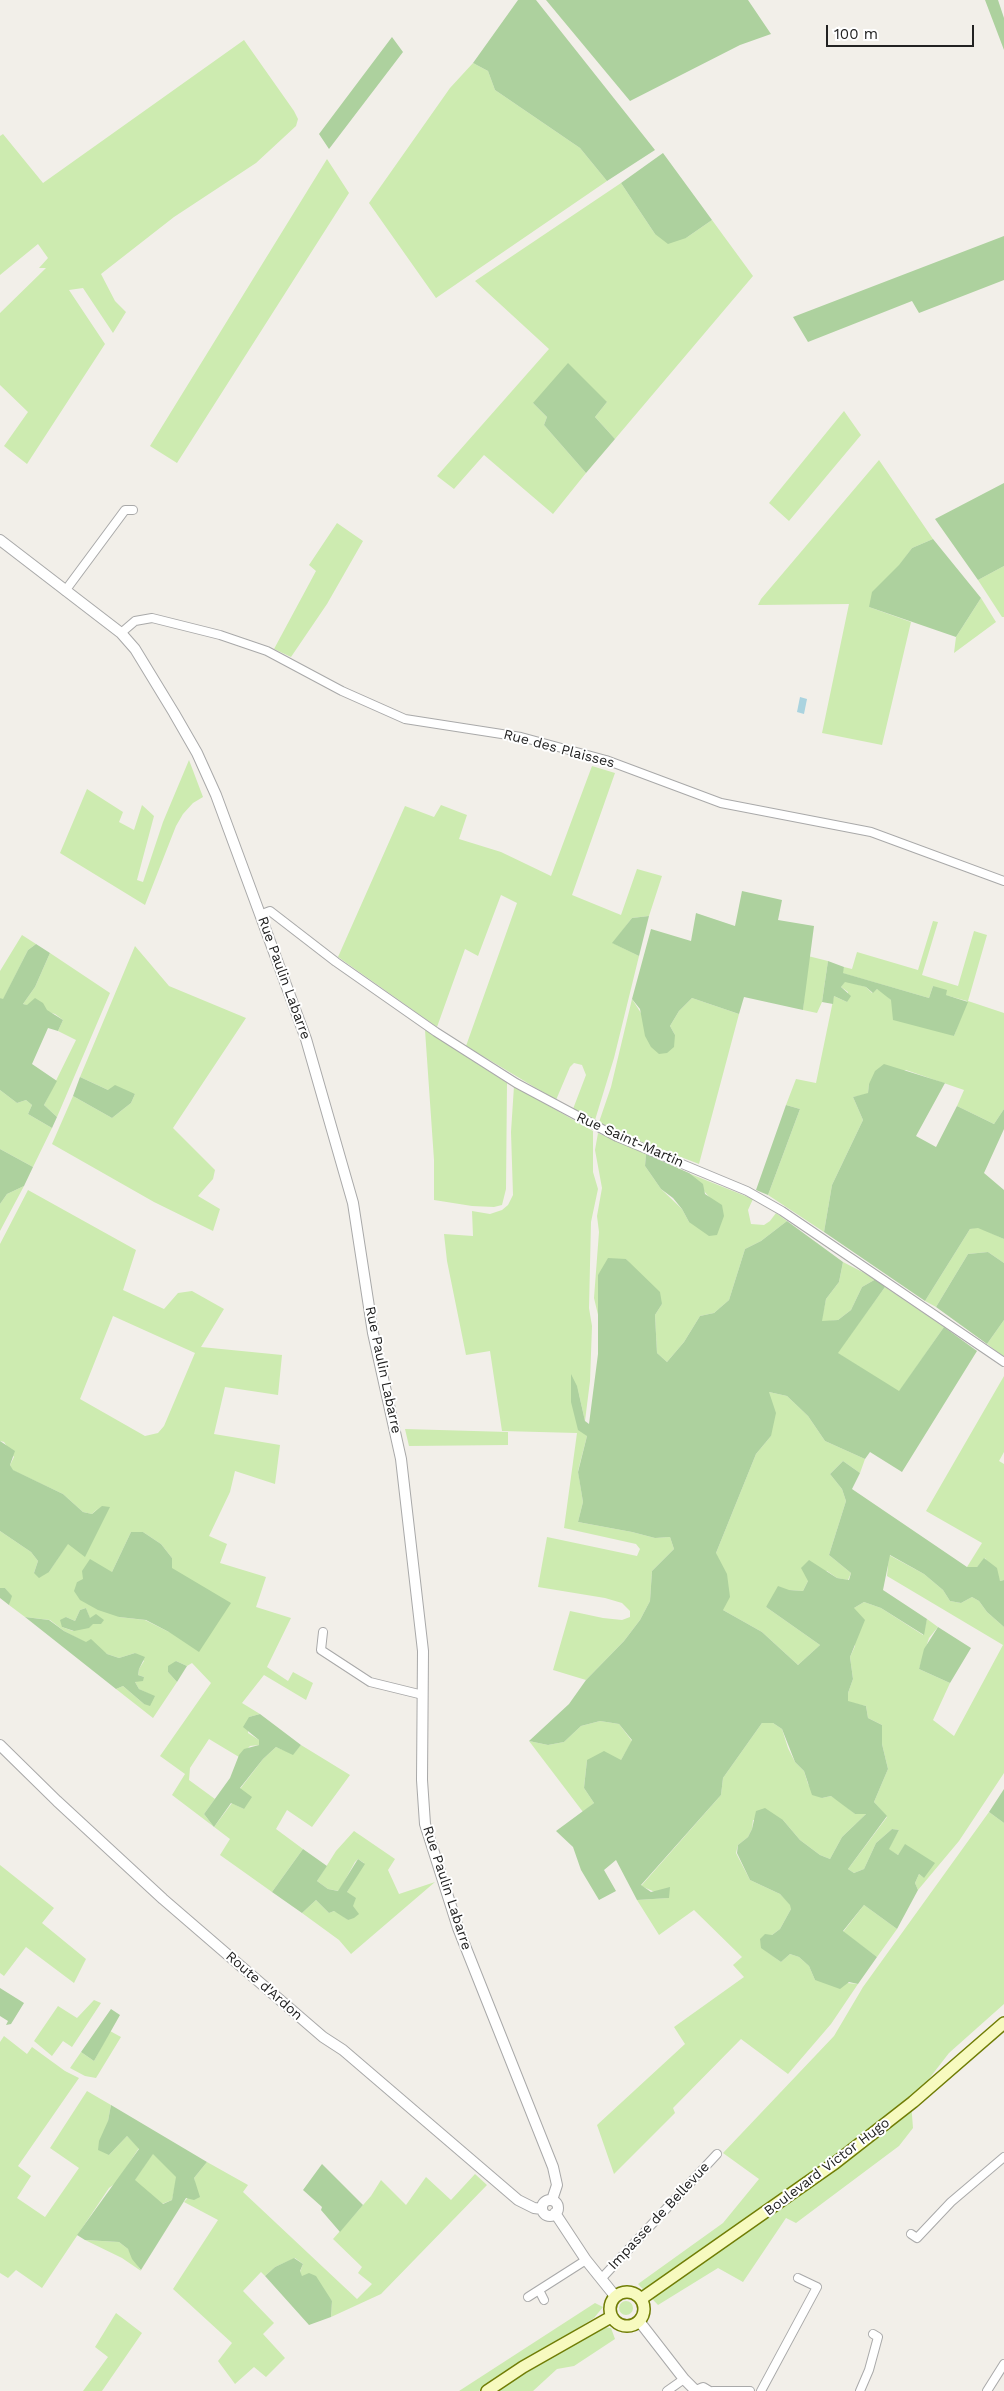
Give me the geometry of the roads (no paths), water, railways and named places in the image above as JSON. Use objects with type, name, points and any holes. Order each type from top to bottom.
[{"type":"main road","name":"Boulevard Victor Hugo","points":[[641,2299],[835,2163],[913,2102],[1004,2023]]},
{"type":"main road","points":[[623,2292],[631,2292],[641,2299],[644,2310],[639,2321],[628,2326],[622,2326],[611,2316],[609,2308],[615,2296],[623,2292]]},
{"type":"main road","points":[[487,2391],[523,2367],[611,2316]]},
{"type":"street","points":[[66,591],[125,510],[133,510]]},
{"type":"street","name":"Rue Paulin Labarre","points":[[0,540],[121,633],[140,657],[198,753],[262,914],[306,1039],[354,1203],[373,1332],[401,1459],[423,1651],[422,1780],[425,1824],[458,1928],[553,2167],[557,2185],[552,2200]]},
{"type":"street","name":"Rue des Plaisses","points":[[121,633],[135,621],[152,618],[220,635],[267,651],[342,691],[405,718],[528,739],[606,760],[721,803],[871,832],[1004,881]]},
{"type":"street","name":"Rue Saint-Martin","points":[[262,914],[270,911],[336,962],[413,1016],[516,1083],[617,1137],[762,1198],[1004,1362]]},
{"type":"street","points":[[323,1632],[321,1650],[370,1682],[424,1695]]},
{"type":"street","name":"Route d'Ardon","points":[[0,1745],[57,1801],[158,1894],[318,2033],[344,2050],[518,2200],[534,2208],[542,2209]]},
{"type":"street","name":"Impasse de Bellevue","points":[[601,2278],[717,2154]]},
{"type":"street","points":[[911,2234],[917,2238],[950,2202],[1004,2157]]},
{"type":"street","points":[[555,2213],[548,2215],[542,2209],[544,2203],[552,2200],[557,2205],[555,2213],[586,2260],[615,2296]]},
{"type":"street","points":[[528,2297],[586,2260]]},
{"type":"street","points":[[761,2391],[817,2287],[798,2278]]},
{"type":"street","points":[[539,2290],[544,2300]]},
{"type":"street","points":[[639,2321],[684,2379],[696,2391],[703,2388],[708,2391]]},
{"type":"street","points":[[860,2391],[869,2370],[878,2337],[873,2334]]},
{"type":"street","points":[[987,2391],[1004,2364]]},
{"type":"street","points":[[667,2391],[684,2379]]},
{"type":"street","points":[[713,2391],[750,2391]]},
{"type":"water","points":[[800,697],[807,699],[804,714],[797,712]]}]
